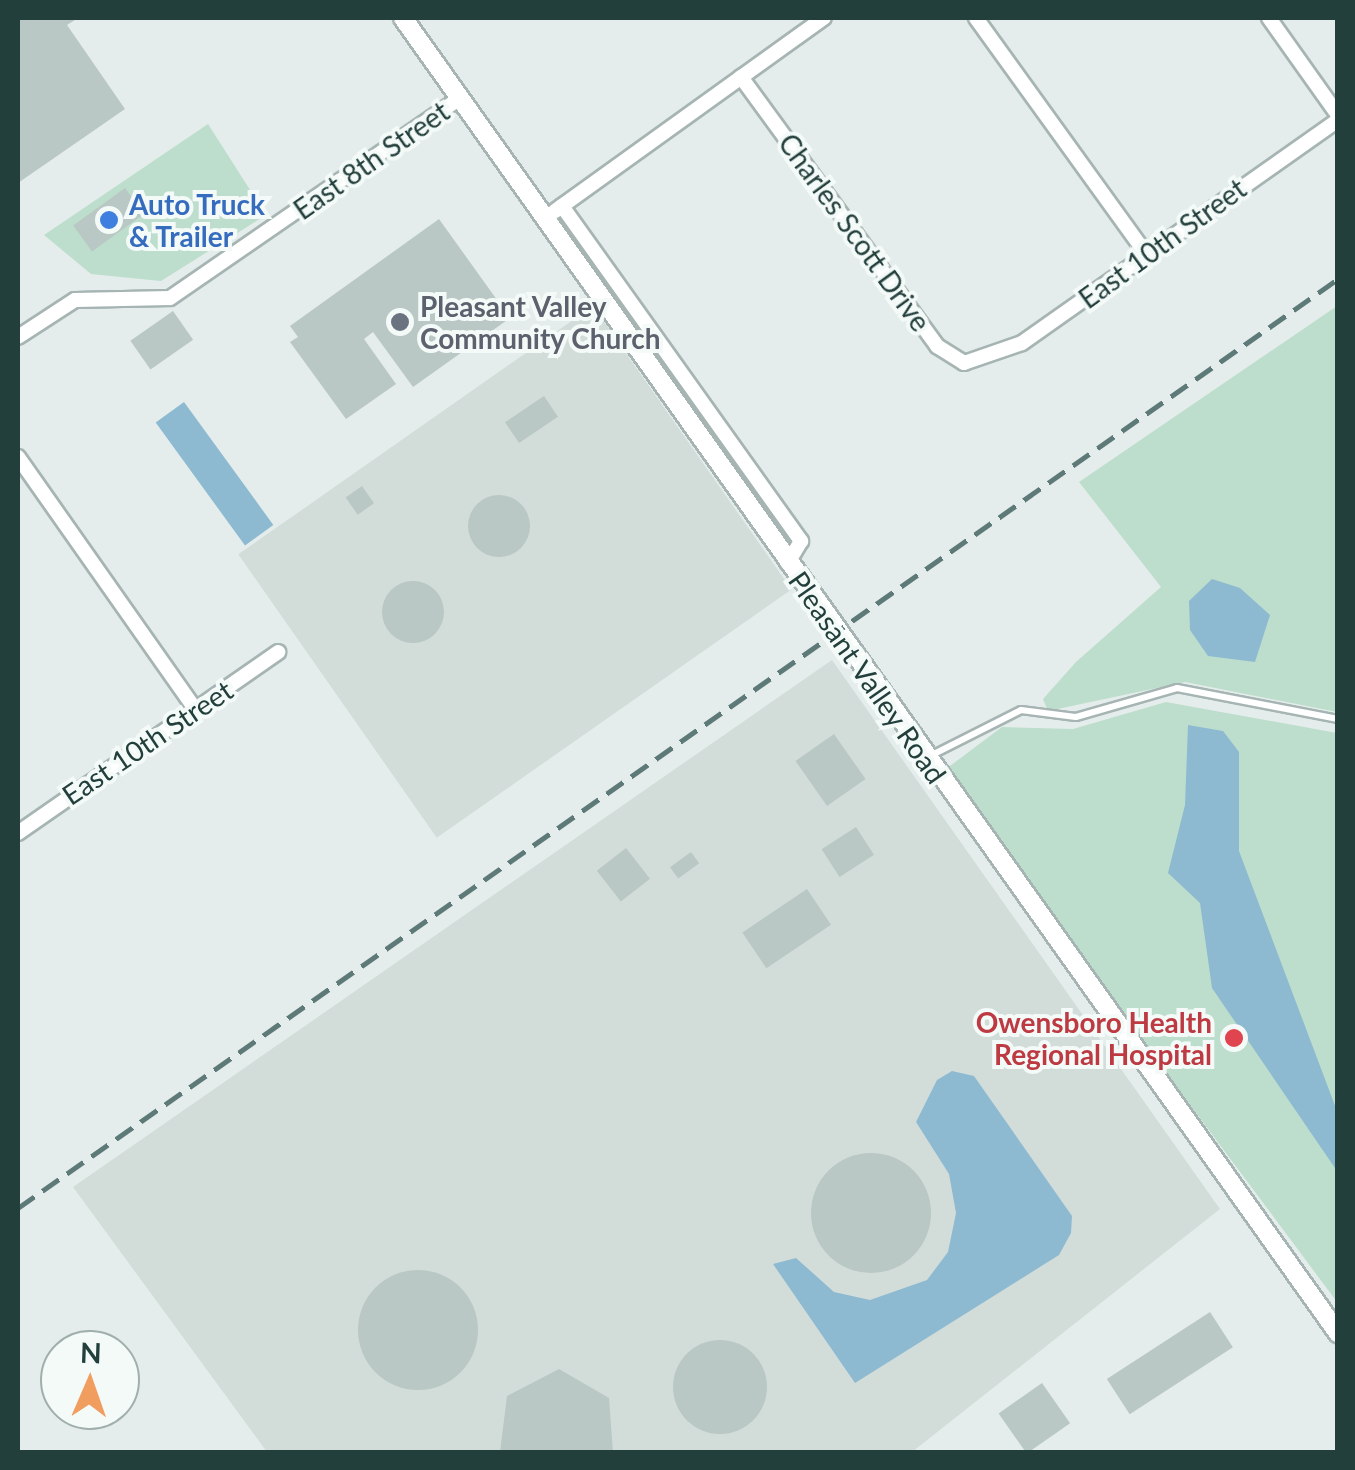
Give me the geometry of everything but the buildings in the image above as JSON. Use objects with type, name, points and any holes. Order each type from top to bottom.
[{"type":"street","name":"Pleasant Valley Road","points":[[404,18],[460,98],[554,212],[788,563],[924,758],[1338,1333]]},
{"type":"street","points":[[554,212],[824,18]]},
{"type":"street","points":[[976,18],[1147,256]]},
{"type":"street","points":[[1269,18],[1338,118]]},
{"type":"street","name":"Charles Scott Drive","points":[[741,76],[936,346],[984,363]]},
{"type":"street","name":"East 8th Street","points":[[18,338],[75,300],[170,298],[460,98]]},
{"type":"street","name":"East 10th Street","points":[[984,363],[1147,256],[1338,118]]},
{"type":"street","points":[[18,457],[196,710]]},
{"type":"street","name":"East 10th Street","points":[[18,833],[278,652]]},
{"type":"lane","points":[[924,758],[1021,710],[1076,717],[1177,688],[1338,718]]},
{"type":"shaded area","points":[[593,306],[791,589],[437,838],[238,554]]},
{"type":"shaded area","points":[[832,660],[1220,1209],[912,1452],[267,1452],[73,1187]]},
{"type":"green space","name":"Auto Truck & Trailer","points":[[208,124],[266,215],[161,281],[91,274],[44,235]]},
{"type":"green space","points":[[1337,306],[1337,712],[1185,682],[1048,711],[1043,699],[1076,662],[1161,587],[1079,482]]},
{"type":"green space","points":[[1166,702],[1337,733],[1337,1302],[942,772],[1002,727],[1073,729]]},
{"type":"water","points":[[184,402],[273,525],[245,546],[156,423]]},
{"type":"water","points":[[1212,579],[1240,588],[1270,615],[1255,662],[1208,656],[1190,630],[1189,601]]},
{"type":"water","points":[[1188,725],[1223,731],[1239,752],[1239,851],[1337,1111],[1337,1171],[1212,988],[1200,903],[1168,873],[1185,805]]},
{"type":"water","points":[[952,1071],[974,1076],[1072,1216],[1071,1233],[1059,1255],[855,1383],[773,1264],[796,1258],[834,1292],[870,1300],[927,1280],[948,1252],[956,1213],[949,1174],[916,1122],[937,1080]]},
{"type":"railway","points":[[18,1208],[1338,279]]},
{"type":"place","name":"Auto Truck & Trailer","points":[[109,220]]},
{"type":"place","name":"Pleasant Valley Community Church","points":[[400,322]]},
{"type":"place","name":"Owensboro Health Regional Hospital","points":[[1234,1038]]}]
